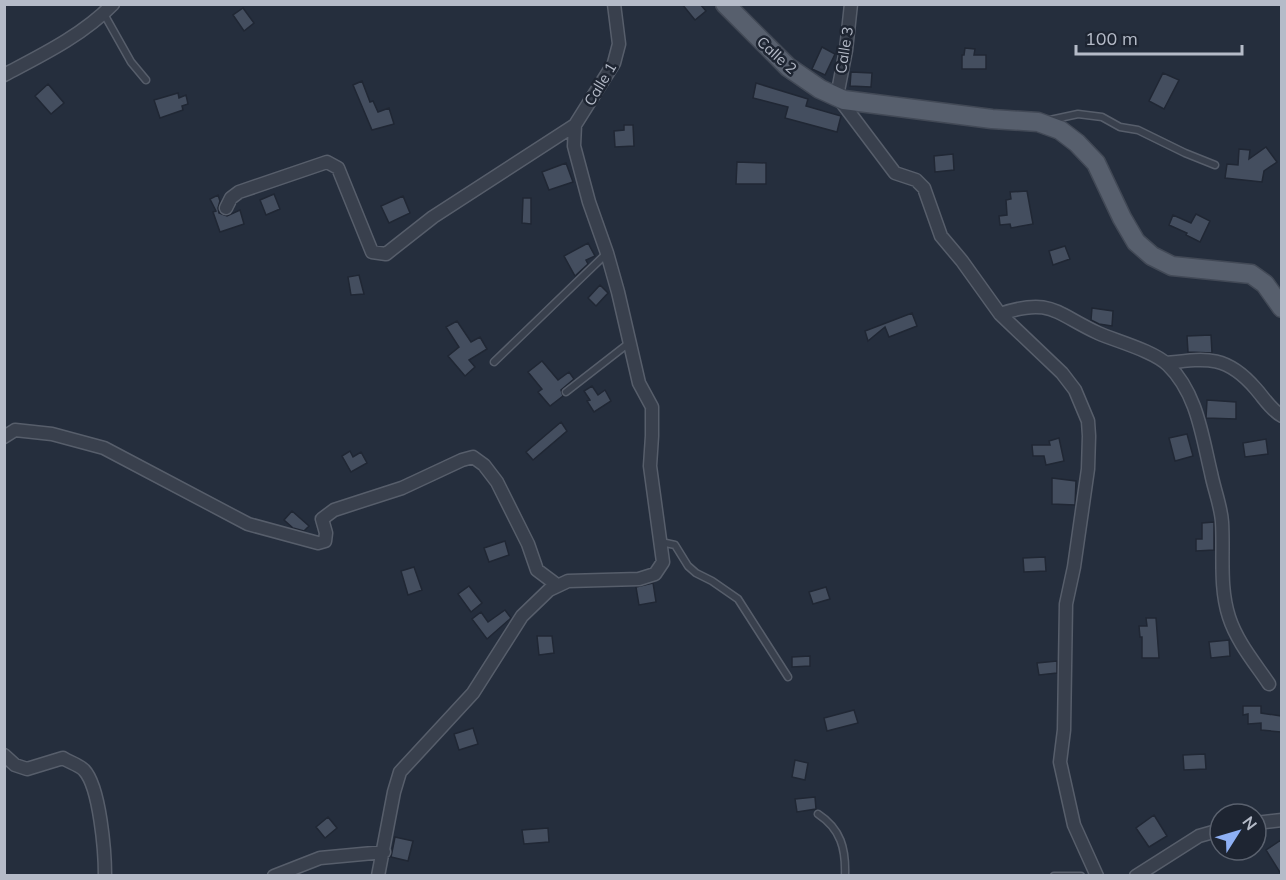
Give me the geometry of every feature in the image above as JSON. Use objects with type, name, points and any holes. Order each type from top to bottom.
[{"type":"main road","name":"Calle 2","points":[[725,4],[788,67],[820,89],[844,100],[992,119],[1038,122]]},
{"type":"main road","points":[[1038,122],[1060,130],[1077,143],[1096,163],[1131,234],[1136,242],[1152,256],[1172,266],[1251,274],[1264,284],[1281,308]]},
{"type":"street","points":[[4,75],[70,38],[104,14],[113,4]]},
{"type":"street","name":"Calle 1","points":[[575,125],[614,63],[619,44],[614,4]]},
{"type":"street","name":"Calle 3","points":[[837,96],[846,50],[851,4]]},
{"type":"street","points":[[837,96],[895,173],[916,180],[924,188],[941,236],[1000,314],[1062,373],[1075,390],[1088,421],[1088,469],[1074,567],[1066,604],[1064,730],[1060,762],[1074,825],[1097,876]]},
{"type":"street","points":[[226,208],[231,198],[239,192],[327,162],[338,168],[372,252],[386,254],[433,218],[575,125]]},
{"type":"street","points":[[378,876],[400,772],[473,693],[522,616],[557,585],[568,581],[639,579],[656,574],[663,562],[650,466],[652,407],[639,383],[607,253],[589,202],[574,146],[575,125]]},
{"type":"street","points":[[1000,314],[1035,306],[1052,308],[1099,333],[1115,338],[1167,363],[1178,378],[1197,414],[1222,520],[1223,592],[1230,617],[1238,638],[1269,684]]},
{"type":"street","points":[[1167,363],[1201,358],[1217,361],[1233,368],[1252,384],[1281,416]]},
{"type":"street","points":[[4,437],[15,430],[52,434],[104,448],[248,524],[318,543],[325,541],[327,537],[322,519],[334,510],[402,488],[473,457],[484,465],[497,482],[528,544],[537,570],[557,585]]},
{"type":"street","points":[[4,755],[15,765],[27,769],[63,758],[84,770],[94,791],[105,848],[105,876]]},
{"type":"street","points":[[1136,876],[1199,836],[1208,833]]},
{"type":"street","points":[[274,876],[320,858],[384,852]]},
{"type":"lane","points":[[104,14],[131,62],[146,80]]},
{"type":"lane","points":[[1038,122],[1078,114],[1102,117],[1120,127],[1138,130],[1215,165]]},
{"type":"lane","points":[[494,362],[607,253]]},
{"type":"lane","points":[[566,392],[630,343]]},
{"type":"lane","points":[[661,542],[675,545],[688,566],[696,573],[738,599],[788,677]]},
{"type":"lane","points":[[818,814],[827,820],[842,844],[846,855],[845,876]]},
{"type":"lane","points":[[1054,876],[1081,876]]},
{"type":"building","points":[[682,4],[700,4],[706,11],[695,20]]},
{"type":"building","points":[[243,8],[254,23],[244,31],[233,15]]},
{"type":"building","points":[[822,47],[835,54],[825,75],[812,69]]},
{"type":"building","points":[[965,48],[975,49],[974,55],[986,55],[986,69],[962,69],[962,55],[964,55]]},
{"type":"building","points":[[851,72],[872,73],[871,87],[850,86]]},
{"type":"building","points":[[1163,73],[1179,80],[1164,109],[1149,101]]},
{"type":"building","points":[[362,81],[370,102],[373,101],[378,112],[389,108],[394,124],[372,130],[353,85]]},
{"type":"building","points":[[756,83],[808,99],[806,106],[841,116],[837,132],[785,118],[788,107],[753,98]]},
{"type":"building","points":[[48,84],[64,103],[51,114],[35,96]]},
{"type":"building","points":[[178,93],[179,98],[186,95],[188,104],[182,106],[183,110],[160,118],[154,100]]},
{"type":"building","points":[[624,125],[633,125],[634,146],[615,147],[614,131],[624,130]]},
{"type":"building","points":[[1266,147],[1277,162],[1264,171],[1262,182],[1225,178],[1227,164],[1238,165],[1239,149],[1250,150],[1249,159]]},
{"type":"building","points":[[953,154],[954,170],[935,172],[934,156]]},
{"type":"building","points":[[737,162],[766,163],[766,184],[736,184]]},
{"type":"building","points":[[566,163],[573,182],[549,190],[542,172]]},
{"type":"building","points":[[1027,191],[1033,224],[1011,228],[1010,224],[1000,225],[999,216],[1007,215],[1006,200],[1011,199],[1010,192]]},
{"type":"building","points":[[274,194],[280,209],[266,215],[260,200]]},
{"type":"building","points":[[218,195],[219,213],[227,216],[240,210],[244,224],[220,232],[213,212],[216,211],[210,199]]},
{"type":"building","points":[[403,196],[410,213],[389,223],[381,206]]},
{"type":"building","points":[[523,198],[531,198],[531,224],[522,223]]},
{"type":"building","points":[[1196,214],[1210,221],[1200,242],[1169,225],[1173,215],[1191,223]]},
{"type":"building","points":[[588,243],[595,256],[586,260],[588,264],[575,276],[564,256]]},
{"type":"building","points":[[1065,246],[1070,259],[1053,265],[1049,251]]},
{"type":"building","points":[[359,275],[364,294],[351,295],[348,277]]},
{"type":"building","points":[[600,285],[608,293],[596,306],[588,298]]},
{"type":"building","points":[[1092,308],[1113,311],[1112,326],[1091,320]]},
{"type":"building","points":[[912,313],[917,326],[889,337],[885,327],[868,341],[865,331]]},
{"type":"building","points":[[457,321],[471,342],[480,337],[487,349],[469,360],[475,367],[465,376],[448,356],[459,347],[446,327]]},
{"type":"building","points":[[1211,335],[1212,353],[1188,352],[1187,336]]},
{"type":"building","points":[[542,361],[558,380],[569,372],[574,379],[561,390],[563,396],[550,406],[538,392],[542,389],[528,372]]},
{"type":"building","points":[[592,386],[598,395],[605,390],[611,401],[594,412],[584,391]]},
{"type":"building","points":[[1207,400],[1236,402],[1236,419],[1206,418]]},
{"type":"building","points":[[561,422],[567,431],[533,460],[526,452]]},
{"type":"building","points":[[1187,434],[1193,456],[1175,461],[1169,438]]},
{"type":"building","points":[[1059,438],[1064,461],[1046,465],[1044,456],[1033,456],[1032,445],[1050,445],[1049,441]]},
{"type":"building","points":[[1266,439],[1268,454],[1245,457],[1243,443]]},
{"type":"building","points":[[350,451],[353,457],[361,452],[367,463],[351,472],[342,456]]},
{"type":"building","points":[[1052,478],[1076,481],[1075,505],[1052,504]]},
{"type":"building","points":[[292,511],[309,526],[304,531],[293,528],[284,520]]},
{"type":"building","points":[[1214,522],[1214,550],[1196,551],[1196,539],[1202,539],[1202,523]]},
{"type":"building","points":[[505,541],[509,555],[489,562],[484,548]]},
{"type":"building","points":[[1045,557],[1046,571],[1024,572],[1023,558]]},
{"type":"building","points":[[414,567],[422,590],[408,595],[401,571]]},
{"type":"building","points":[[653,583],[656,602],[639,605],[636,587]]},
{"type":"building","points":[[469,586],[482,603],[471,612],[458,594]]},
{"type":"building","points":[[826,587],[830,599],[813,604],[809,592]]},
{"type":"building","points":[[505,610],[511,618],[487,639],[472,619],[481,612],[488,622]]},
{"type":"building","points":[[1146,618],[1156,618],[1159,658],[1142,658],[1142,637],[1140,637],[1139,626],[1147,626]]},
{"type":"building","points":[[537,636],[552,636],[554,653],[539,655]]},
{"type":"building","points":[[1229,640],[1230,656],[1211,658],[1209,642]]},
{"type":"building","points":[[810,656],[810,666],[792,667],[792,657]]},
{"type":"building","points":[[1057,661],[1057,673],[1039,675],[1037,663]]},
{"type":"building","points":[[1243,706],[1261,706],[1261,713],[1281,716],[1281,732],[1261,730],[1261,723],[1248,724],[1248,714],[1243,715]]},
{"type":"building","points":[[854,710],[858,723],[827,731],[824,718]]},
{"type":"building","points":[[473,728],[478,744],[459,750],[454,734]]},
{"type":"building","points":[[1205,754],[1206,769],[1184,770],[1183,755]]},
{"type":"building","points":[[795,760],[808,763],[805,780],[792,777]]},
{"type":"building","points":[[815,797],[816,809],[797,812],[795,799]]},
{"type":"building","points":[[1154,815],[1167,836],[1149,847],[1136,828]]},
{"type":"building","points":[[328,817],[337,828],[325,838],[316,827]]},
{"type":"building","points":[[548,828],[549,842],[524,844],[522,830]]},
{"type":"building","points":[[395,837],[413,841],[408,861],[391,857]]},
{"type":"building","points":[[1281,840],[1281,874],[1268,853],[1268,849]]}]
